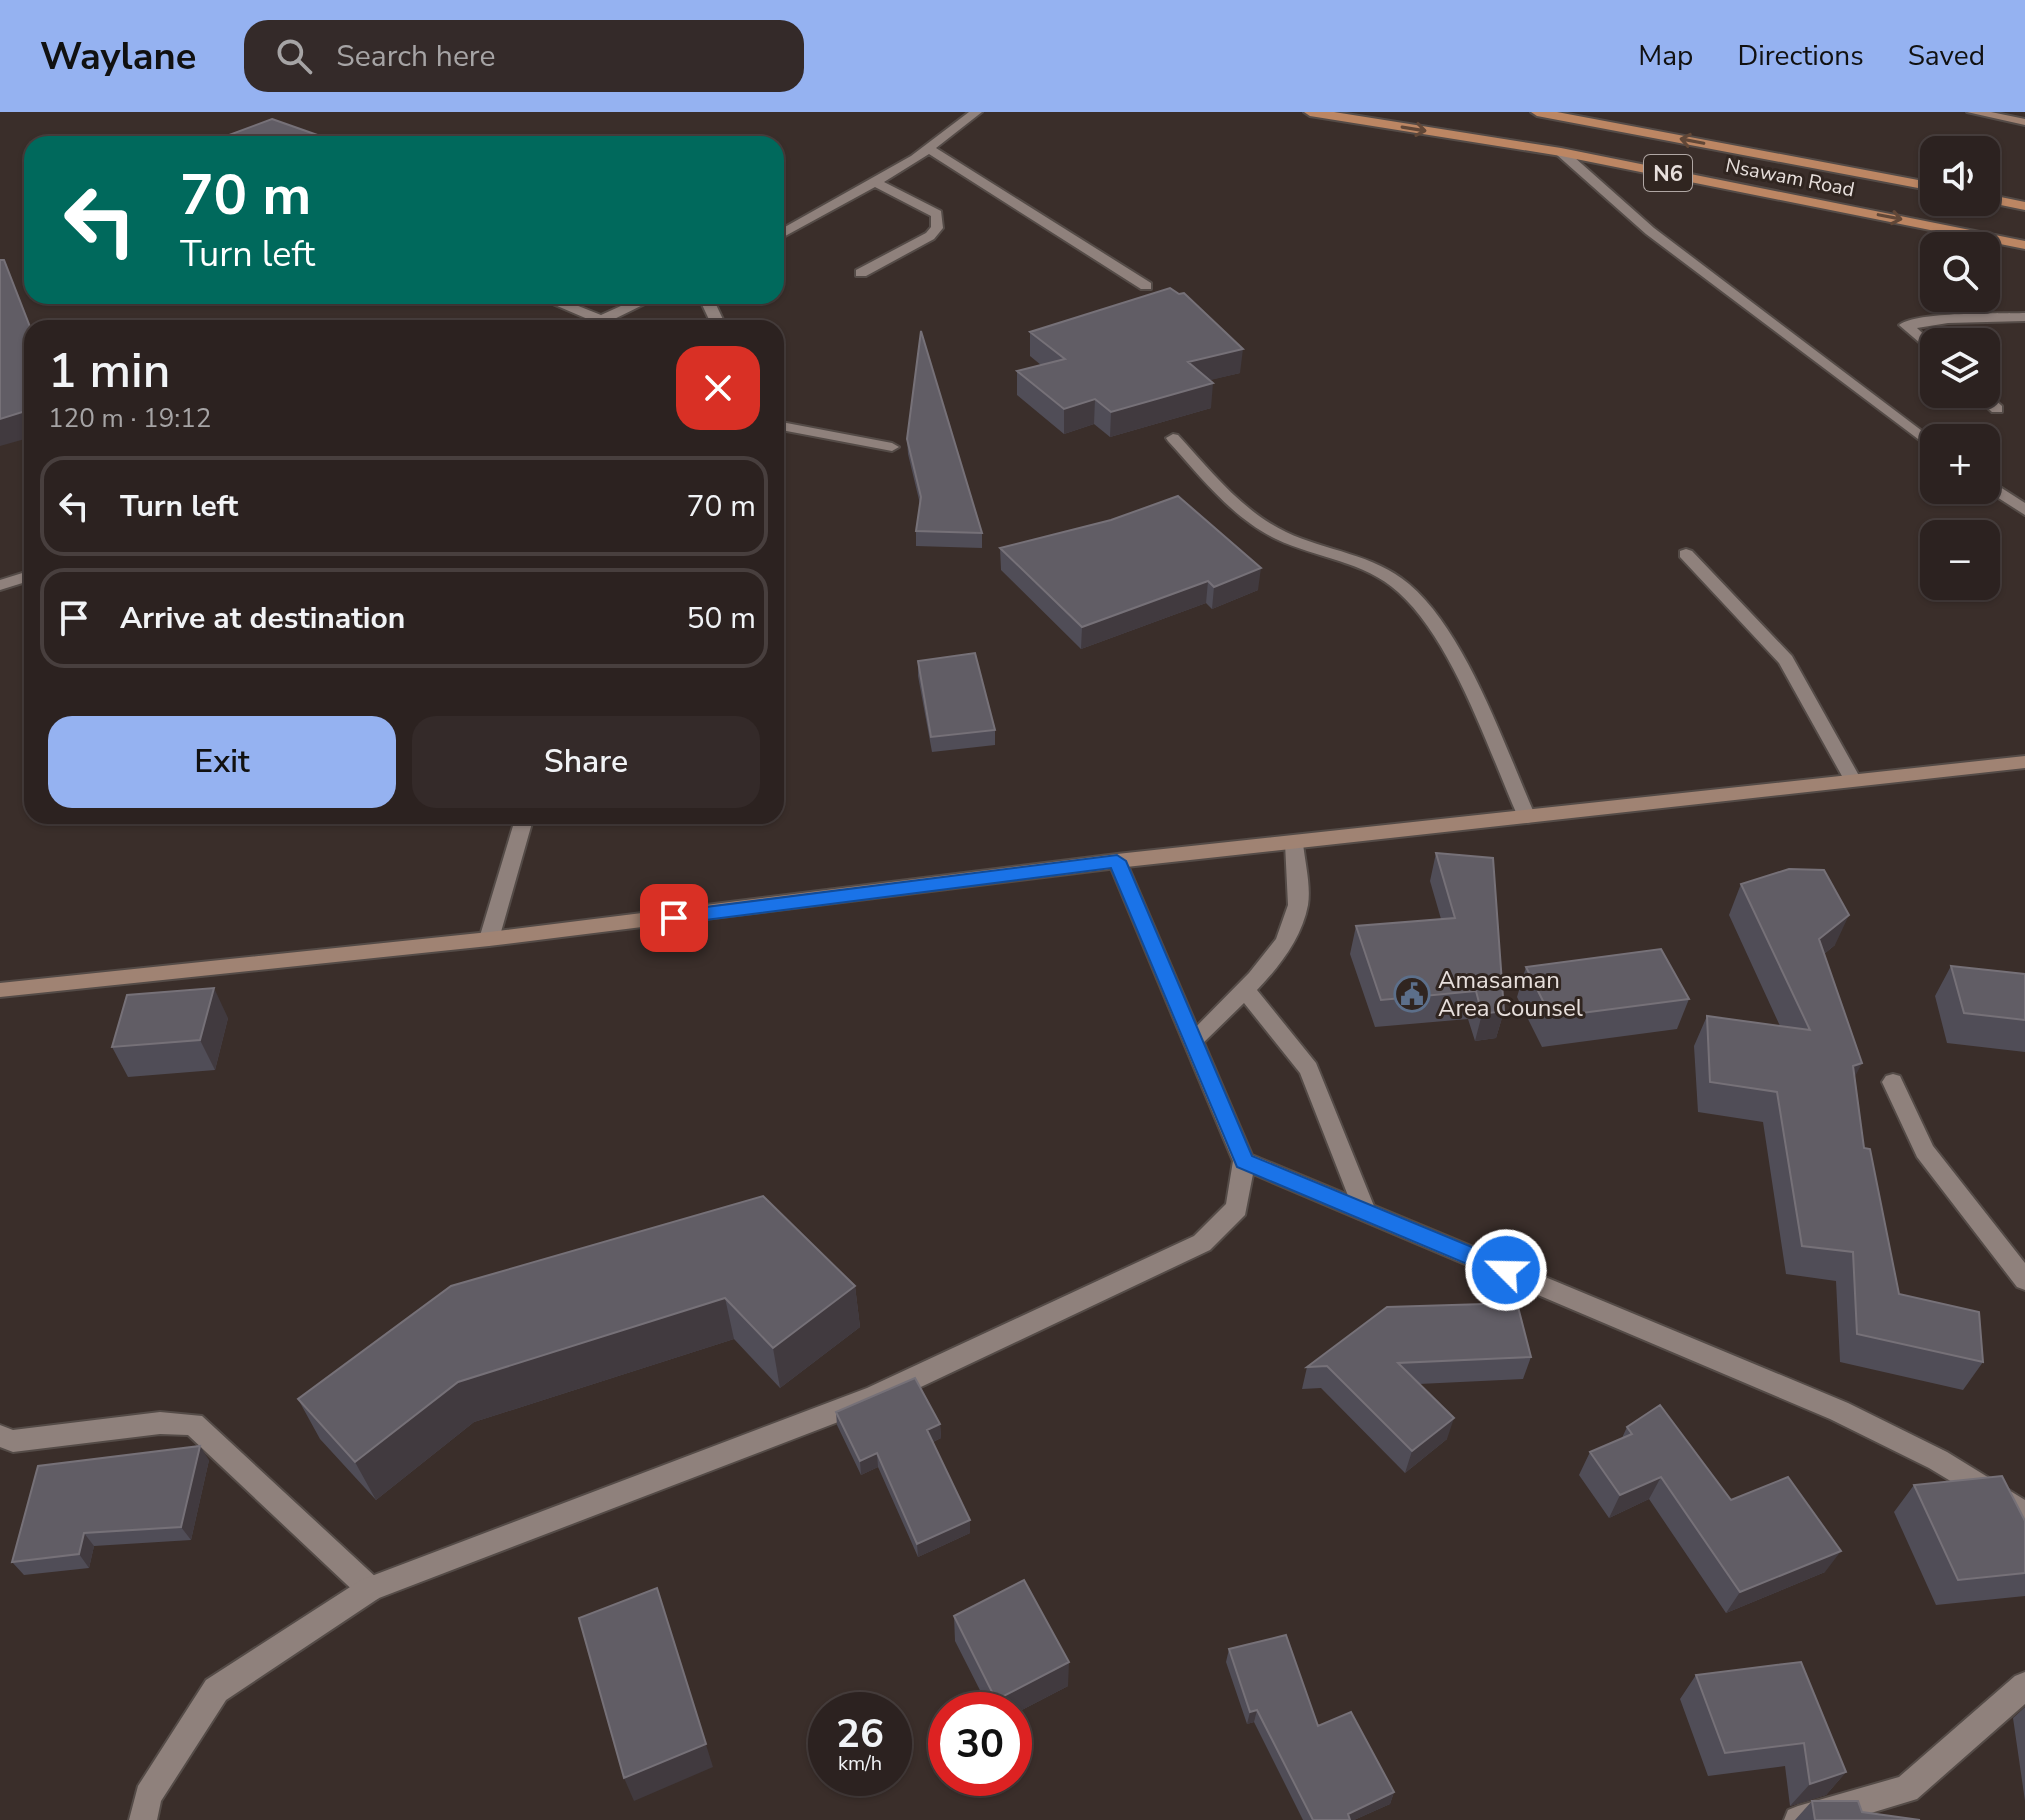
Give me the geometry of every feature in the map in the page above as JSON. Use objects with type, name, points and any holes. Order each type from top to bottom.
[{"type":"highway","name":"Nsawam Road","points":[[1310,112],[1561,152],[2025,245]]},
{"type":"highway","name":"Nsawam Road","points":[[1537,112],[1920,184]]},
{"type":"highway","points":[[2000,201],[2025,206]]},
{"type":"main road","points":[[1973,112],[2025,122]]},
{"type":"main road","points":[[0,990],[489,939],[1117,861],[2024,764]]},
{"type":"street","points":[[784,232],[929,149],[976,112]]},
{"type":"street","points":[[929,149],[1146,286]]},
{"type":"street","points":[[1561,152],[1650,231],[1920,436]]},
{"type":"street","points":[[861,273],[930,236],[937,228],[937,214],[873,181]]},
{"type":"street","points":[[561,304],[601,320],[636,304]]},
{"type":"street","points":[[1920,338],[1906,325],[1948,319],[2025,317]]},
{"type":"street","points":[[784,427],[892,447]]},
{"type":"street","points":[[1173,438],[1239,507],[1266,527],[1401,585],[1426,609],[1454,659],[1527,817]]},
{"type":"street","points":[[2000,493],[2025,510]]},
{"type":"street","points":[[1686,554],[1786,660],[1853,781]]},
{"type":"street","points":[[0,585],[24,578]]},
{"type":"street","points":[[489,939],[523,824]]},
{"type":"street","points":[[1193,1040],[1265,970],[1288,931],[1298,906],[1294,843]]},
{"type":"street","points":[[143,1820],[148,1796],[216,1690],[370,1589],[876,1396],[1202,1243],[1237,1208],[1244,1161],[1117,861]]},
{"type":"street","points":[[1245,990],[1309,1069],[1365,1211]]},
{"type":"street","points":[[1893,1082],[1925,1151],[2025,1280]]},
{"type":"street","points":[[1244,1161],[1839,1411],[1938,1460],[2025,1514]]},
{"type":"street","points":[[0,1436],[13,1441],[160,1423],[193,1424],[370,1589]]},
{"type":"street","points":[[1798,1820],[1907,1789],[2025,1686]]},
{"type":"building","points":[[272,119],[320,136],[226,136]]},
{"type":"building","points":[[0,260],[4,260],[27,320],[24,320],[24,412],[0,419]]},
{"type":"building","points":[[1170,288],[1179,294],[1184,293],[1243,349],[1188,362],[1213,383],[1111,412],[1095,399],[1064,409],[1017,371],[1065,359],[1030,332]]},
{"type":"building","points":[[921,331],[982,533],[916,531],[921,497],[907,439]]},
{"type":"building","points":[[1178,496],[1261,568],[1214,587],[1208,581],[1082,627],[1000,548],[1111,520]]},
{"type":"building","points":[[975,653],[995,730],[931,737],[918,661]]},
{"type":"building","points":[[1436,853],[1493,858],[1504,1011],[1482,1014],[1476,991],[1381,1000],[1356,926],[1455,918]]},
{"type":"building","points":[[1789,869],[1824,870],[1849,915],[1819,939],[1862,1063],[1853,1066],[1864,1148],[1870,1149],[1899,1294],[1979,1312],[1983,1362],[1857,1334],[1853,1252],[1802,1246],[1777,1092],[1710,1082],[1707,1016],[1810,1030],[1741,884]]},
{"type":"building","points":[[1661,949],[1689,999],[1551,1017],[1526,967]]},
{"type":"building","points":[[1951,966],[2025,974],[2025,1020],[1964,1013]]},
{"type":"building","points":[[214,988],[200,1040],[112,1047],[127,995]]},
{"type":"building","points":[[763,1196],[855,1286],[773,1348],[725,1298],[458,1382],[355,1462],[298,1399],[451,1286]]},
{"type":"building","points":[[1517,1303],[1531,1357],[1398,1363],[1454,1418],[1412,1451],[1327,1366],[1307,1367],[1387,1307]]},
{"type":"building","points":[[915,1378],[940,1424],[927,1430],[970,1520],[917,1544],[877,1453],[860,1461],[836,1412]]},
{"type":"building","points":[[1660,1405],[1731,1500],[1788,1477],[1841,1551],[1740,1592],[1661,1477],[1620,1495],[1590,1452],[1632,1434],[1627,1427]]},
{"type":"building","points":[[200,1446],[181,1527],[84,1533],[79,1554],[12,1562],[38,1466]]},
{"type":"building","points":[[2002,1476],[2025,1521],[2025,1573],[1958,1580],[1914,1485]]},
{"type":"building","points":[[1024,1580],[1069,1662],[1011,1692],[992,1692],[954,1616]]},
{"type":"building","points":[[657,1588],[706,1744],[624,1778],[579,1618]]},
{"type":"building","points":[[1286,1635],[1318,1726],[1351,1712],[1394,1792],[1348,1814],[1350,1820],[1313,1820],[1257,1710],[1250,1712],[1229,1649]]},
{"type":"building","points":[[1801,1662],[1846,1772],[1810,1784],[1804,1743],[1725,1753],[1696,1675]]},
{"type":"building","points":[[1812,1801],[1858,1801],[1862,1812],[1920,1820],[1815,1820]]},
{"type":"place","name":"Amasaman Area Counsel","points":[[1412,994]]},
{"type":"route","points":[[674,918],[1117,861],[1244,1161],[1506,1270]]}]
